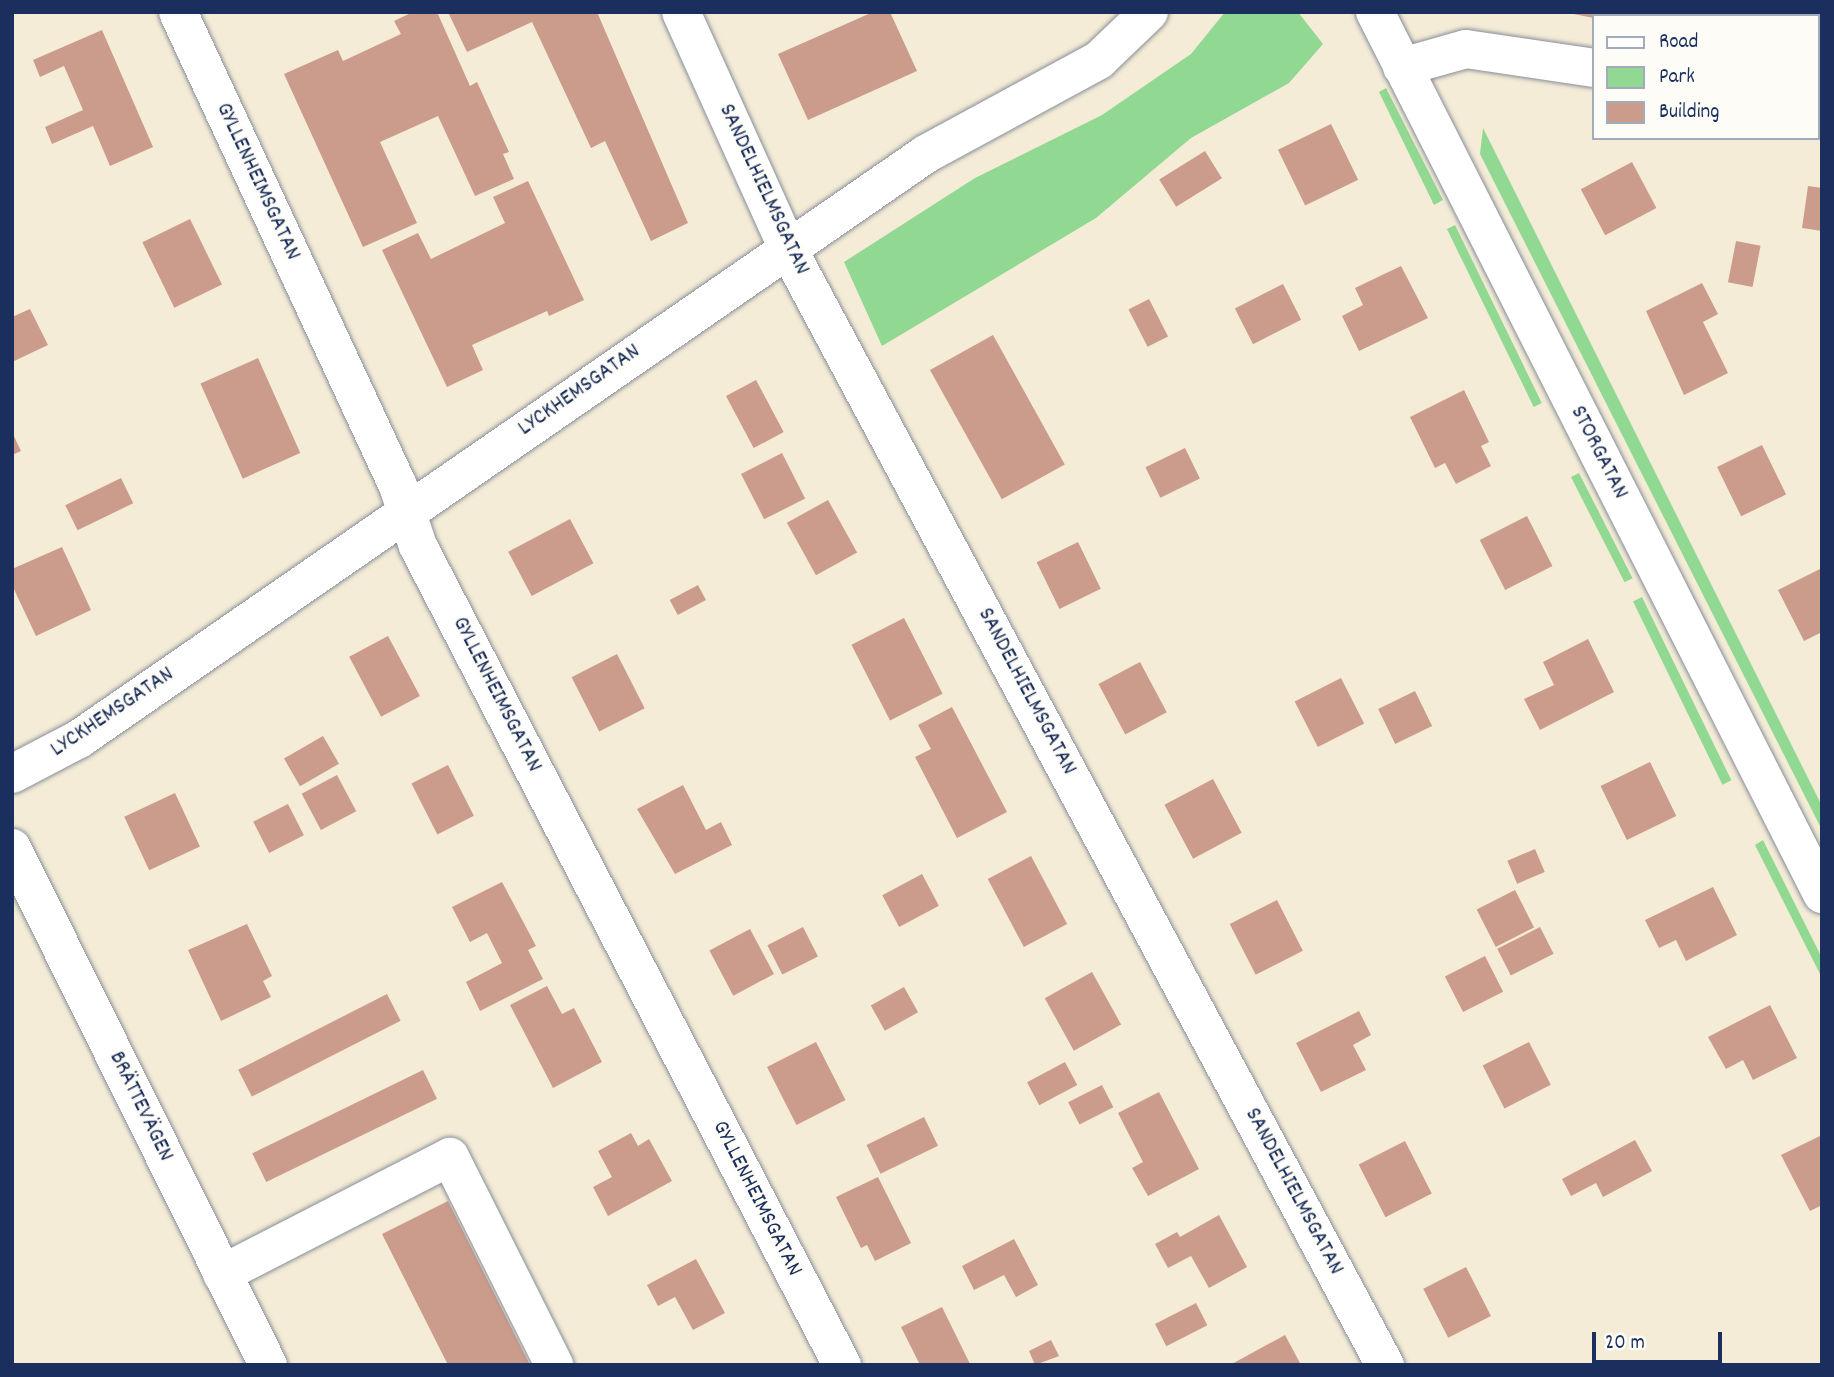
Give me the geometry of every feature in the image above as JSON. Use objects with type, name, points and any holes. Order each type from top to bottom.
[{"type":"street","name":"GYLLENHEIMSGATAN","points":[[178,12],[407,511],[418,546],[842,1365]]},
{"type":"street","name":"SANDELHIELMSGATAN","points":[[681,12],[788,248],[1385,1365]]},
{"type":"street","name":"LYCKHEMSGATAN","points":[[12,774],[79,739],[926,154],[1099,60],[1149,12]]},
{"type":"street","name":"STORGATAN","points":[[1375,12],[1822,894]]},
{"type":"street","points":[[1402,67],[1465,49],[1592,68]]},
{"type":"street","name":"BRÄTTEVÄGEN","points":[[12,848],[268,1365]]},
{"type":"street","points":[[222,1274],[450,1157],[554,1365]]},
{"type":"green space","points":[[1225,12],[1298,12],[1323,44],[1289,83],[1191,138],[1096,218],[882,346],[844,262],[975,178],[1102,115],[1191,54]]},
{"type":"green space","points":[[1386,88],[1443,200],[1434,205],[1379,92]]},
{"type":"green space","points":[[1483,128],[1822,806],[1822,830],[1480,154]]},
{"type":"green space","points":[[1455,225],[1542,403],[1534,407],[1447,229]]},
{"type":"green space","points":[[1579,473],[1633,578],[1625,582],[1571,477]]},
{"type":"green space","points":[[1642,597],[1731,780],[1722,785],[1633,601]]},
{"type":"green space","points":[[1763,840],[1822,958],[1822,978],[1755,845]]},
{"type":"building","points":[[413,12],[437,12],[470,86],[477,82],[509,152],[503,154],[514,179],[475,196],[438,116],[380,142],[417,223],[363,247],[284,74],[338,50],[343,61],[401,34],[394,21]]},
{"type":"building","points":[[448,12],[597,12],[688,223],[651,241],[605,141],[591,148],[532,22],[467,52]]},
{"type":"building","points":[[873,12],[890,12],[917,71],[808,120],[778,54]]},
{"type":"building","points":[[1563,12],[1595,12],[1592,18]]},
{"type":"building","points":[[1712,12],[1803,12],[1758,14]]},
{"type":"building","points":[[102,30],[153,147],[110,166],[93,126],[52,144],[45,127],[83,110],[64,66],[40,77],[33,60]]},
{"type":"building","points":[[1331,124],[1358,180],[1305,206],[1278,150]]},
{"type":"building","points":[[1205,151],[1222,178],[1176,207],[1159,180]]},
{"type":"building","points":[[1632,162],[1656,208],[1605,235],[1581,189]]},
{"type":"building","points":[[528,181],[584,300],[549,316],[547,311],[472,345],[483,370],[447,387],[382,250],[418,233],[431,259],[505,223],[493,197]]},
{"type":"building","points":[[1808,186],[1822,188],[1822,231],[1802,228]]},
{"type":"building","points":[[190,219],[222,285],[174,308],[142,242]]},
{"type":"building","points":[[1736,241],[1761,246],[1753,287],[1728,282]]},
{"type":"building","points":[[1401,266],[1428,318],[1359,351],[1342,316],[1363,305],[1355,288]]},
{"type":"building","points":[[1702,283],[1718,314],[1703,322],[1728,373],[1684,395],[1646,311]]},
{"type":"building","points":[[1283,284],[1301,320],[1253,344],[1235,309]]},
{"type":"building","points":[[1149,299],[1168,336],[1148,347],[1129,309]]},
{"type":"building","points":[[30,309],[48,345],[12,362],[12,317]]},
{"type":"building","points":[[993,335],[1065,464],[1002,499],[930,370]]},
{"type":"building","points":[[258,358],[300,453],[243,479],[200,384]]},
{"type":"building","points":[[756,380],[784,432],[754,448],[726,396]]},
{"type":"building","points":[[1464,390],[1489,442],[1481,446],[1491,466],[1456,484],[1445,463],[1435,468],[1410,417]]},
{"type":"building","points":[[12,432],[21,451],[12,455]]},
{"type":"building","points":[[1762,445],[1786,494],[1741,516],[1717,467]]},
{"type":"building","points":[[1185,448],[1200,479],[1160,498],[1145,467]]},
{"type":"building","points":[[782,453],[805,498],[764,519],[741,474]]},
{"type":"building","points":[[121,478],[133,503],[78,530],[65,505]]},
{"type":"building","points":[[828,500],[857,552],[816,575],[787,523]]},
{"type":"building","points":[[1527,516],[1552,566],[1505,590],[1480,540]]},
{"type":"building","points":[[570,519],[593,563],[532,596],[508,552]]},
{"type":"building","points":[[1078,542],[1101,589],[1059,609],[1037,562]]},
{"type":"building","points":[[62,547],[91,610],[36,636],[12,585],[12,569]]},
{"type":"building","points":[[1822,568],[1822,632],[1804,641],[1778,590]]},
{"type":"building","points":[[698,585],[706,600],[678,615],[670,600]]},
{"type":"building","points":[[904,618],[943,694],[890,721],[851,645]]},
{"type":"building","points":[[388,636],[420,696],[381,717],[349,657]]},
{"type":"building","points":[[1588,639],[1614,692],[1540,730],[1524,699],[1554,685],[1543,662]]},
{"type":"building","points":[[617,654],[645,708],[599,732],[572,677]]},
{"type":"building","points":[[1140,662],[1167,712],[1125,734],[1099,684]]},
{"type":"building","points":[[1341,678],[1364,723],[1318,747],[1295,702]]},
{"type":"building","points":[[1415,691],[1432,726],[1395,744],[1378,709]]},
{"type":"building","points":[[952,707],[1007,812],[957,838],[915,757],[931,749],[918,725]]},
{"type":"building","points":[[323,736],[339,764],[300,786],[284,759]]},
{"type":"building","points":[[1650,762],[1676,816],[1627,840],[1601,786]]},
{"type":"building","points":[[448,765],[474,816],[437,834],[411,784]]},
{"type":"building","points":[[337,775],[356,811],[321,830],[302,794]]},
{"type":"building","points":[[1213,779],[1242,833],[1193,859],[1164,805]]},
{"type":"building","points":[[683,785],[706,830],[721,822],[732,845],[675,874],[637,809]]},
{"type":"building","points":[[175,793],[200,846],[149,870],[124,817]]},
{"type":"building","points":[[288,804],[304,835],[269,853],[253,822]]},
{"type":"building","points":[[1535,849],[1545,872],[1517,884],[1507,861]]},
{"type":"building","points":[[1031,856],[1067,924],[1024,947],[988,879]]},
{"type":"building","points":[[922,874],[939,906],[899,927],[882,895]]},
{"type":"building","points":[[502,882],[536,946],[528,950],[543,979],[480,1011],[466,982],[502,963],[487,933],[470,942],[452,907]]},
{"type":"building","points":[[1713,887],[1737,935],[1686,961],[1676,940],[1659,948],[1645,920]]},
{"type":"building","points":[[1515,890],[1534,927],[1496,947],[1477,910]]},
{"type":"building","points":[[1277,900],[1303,951],[1256,975],[1230,924]]},
{"type":"building","points":[[247,924],[272,976],[263,981],[271,997],[221,1021],[188,950]]},
{"type":"building","points":[[803,927],[818,956],[782,975],[767,945]]},
{"type":"building","points":[[1540,927],[1554,954],[1511,976],[1497,949]]},
{"type":"building","points":[[750,929],[774,974],[733,996],[709,951]]},
{"type":"building","points":[[1485,956],[1503,992],[1463,1012],[1445,976]]},
{"type":"building","points":[[1092,972],[1121,1024],[1074,1051],[1045,998]]},
{"type":"building","points":[[547,986],[562,1014],[574,1008],[602,1062],[553,1088],[510,1005]]},
{"type":"building","points":[[904,987],[918,1012],[885,1031],[871,1005]]},
{"type":"building","points":[[387,994],[401,1021],[252,1097],[238,1070]]},
{"type":"building","points":[[1770,1005],[1797,1058],[1753,1080],[1743,1060],[1726,1069],[1708,1037]]},
{"type":"building","points":[[1359,1011],[1371,1035],[1353,1045],[1366,1070],[1321,1092],[1296,1043]]},
{"type":"building","points":[[816,1042],[846,1100],[797,1125],[767,1067]]},
{"type":"building","points":[[1529,1042],[1551,1085],[1504,1108],[1483,1066]]},
{"type":"building","points":[[1065,1062],[1077,1085],[1039,1105],[1027,1082]]},
{"type":"building","points":[[423,1070],[437,1099],[266,1182],[252,1153]]},
{"type":"building","points":[[1102,1085],[1113,1107],[1079,1125],[1068,1102]]},
{"type":"building","points":[[1159,1092],[1199,1169],[1148,1196],[1132,1168],[1143,1162],[1118,1113]]},
{"type":"building","points":[[924,1117],[938,1146],[881,1174],[866,1145]]},
{"type":"building","points":[[631,1133],[638,1146],[649,1139],[672,1181],[608,1216],[593,1187],[612,1177],[598,1151]]},
{"type":"building","points":[[1822,1135],[1822,1205],[1810,1211],[1781,1155]]},
{"type":"building","points":[[1635,1140],[1652,1171],[1603,1197],[1596,1183],[1571,1196],[1562,1179]]},
{"type":"building","points":[[1405,1141],[1432,1194],[1385,1217],[1359,1165]]},
{"type":"building","points":[[878,1177],[911,1243],[875,1261],[867,1245],[861,1248],[836,1197]]},
{"type":"building","points":[[448,1201],[530,1365],[448,1365],[382,1234]]},
{"type":"building","points":[[1219,1215],[1247,1267],[1209,1288],[1191,1256],[1168,1268],[1155,1244],[1177,1232],[1180,1237]]},
{"type":"building","points":[[1014,1239],[1038,1285],[1016,1297],[1004,1275],[974,1290],[962,1266]]},
{"type":"building","points":[[696,1259],[725,1313],[693,1330],[675,1297],[658,1306],[647,1285]]},
{"type":"building","points":[[1466,1267],[1491,1316],[1448,1338],[1423,1289]]},
{"type":"building","points":[[1196,1303],[1207,1325],[1166,1346],[1155,1324]]},
{"type":"building","points":[[942,1307],[970,1364],[968,1365],[920,1365],[901,1327]]},
{"type":"building","points":[[1285,1335],[1301,1365],[1230,1365]]},
{"type":"building","points":[[1051,1340],[1059,1356],[1035,1365],[1029,1351]]}]
